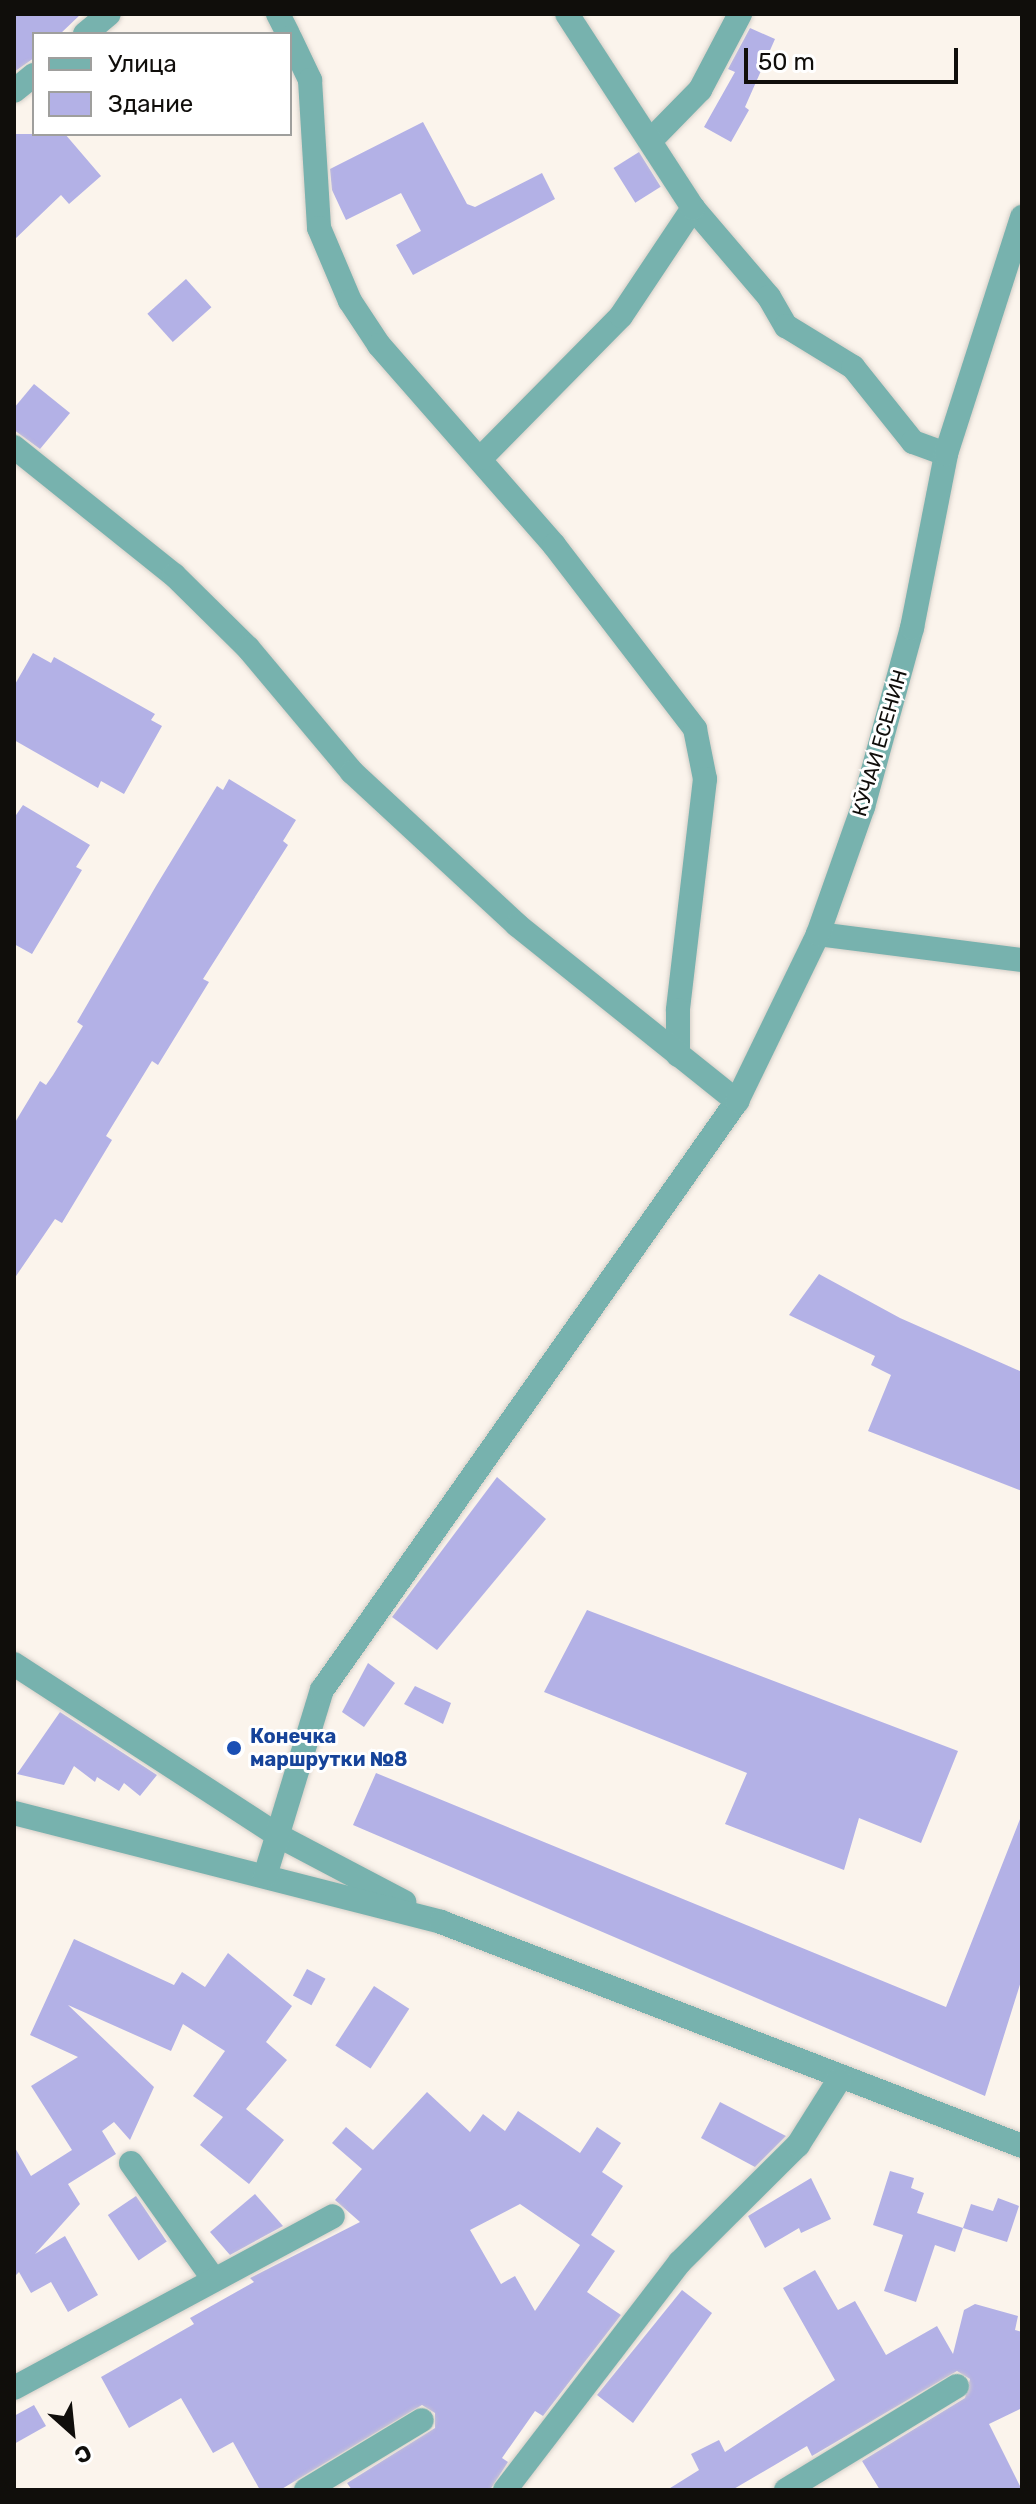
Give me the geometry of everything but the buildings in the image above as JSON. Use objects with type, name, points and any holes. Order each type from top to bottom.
[{"type":"street","points":[[87,32],[109,14]]},
{"type":"street","points":[[278,14],[287,32]]},
{"type":"street","points":[[567,14],[652,139],[693,208],[769,297],[786,326],[853,367],[913,442],[946,454]]},
{"type":"street","points":[[652,139],[700,90],[740,14]]},
{"type":"street","points":[[292,42],[310,80],[319,228],[350,301],[379,345],[481,458],[695,729],[705,779],[678,1010],[678,1055]]},
{"type":"street","points":[[14,91],[32,77]]},
{"type":"street","points":[[481,458],[621,316],[693,208]]},
{"type":"street","name":"КӮЧАИ ЕСЕНИН","points":[[265,1876],[322,1690],[643,1229],[737,1101],[818,934],[863,807],[912,628],[946,454],[1022,217]]},
{"type":"street","points":[[14,447],[174,575],[248,648],[352,772],[517,925],[737,1101]]},
{"type":"street","points":[[818,934],[1022,961]]},
{"type":"street","points":[[14,1664],[277,1835],[441,1922],[839,2080],[1022,2146]]},
{"type":"street","points":[[14,1813],[441,1922]]},
{"type":"street","points":[[505,2490],[680,2262],[798,2145],[839,2080]]},
{"type":"street","points":[[131,2163],[214,2280]]},
{"type":"street","points":[[14,2388],[333,2216]]},
{"type":"street","points":[[786,2490],[957,2386]]},
{"type":"street","points":[[306,2490],[422,2420]]},
{"type":"place","name":"Конечка маршрутки №8","points":[[234,1748]]}]
